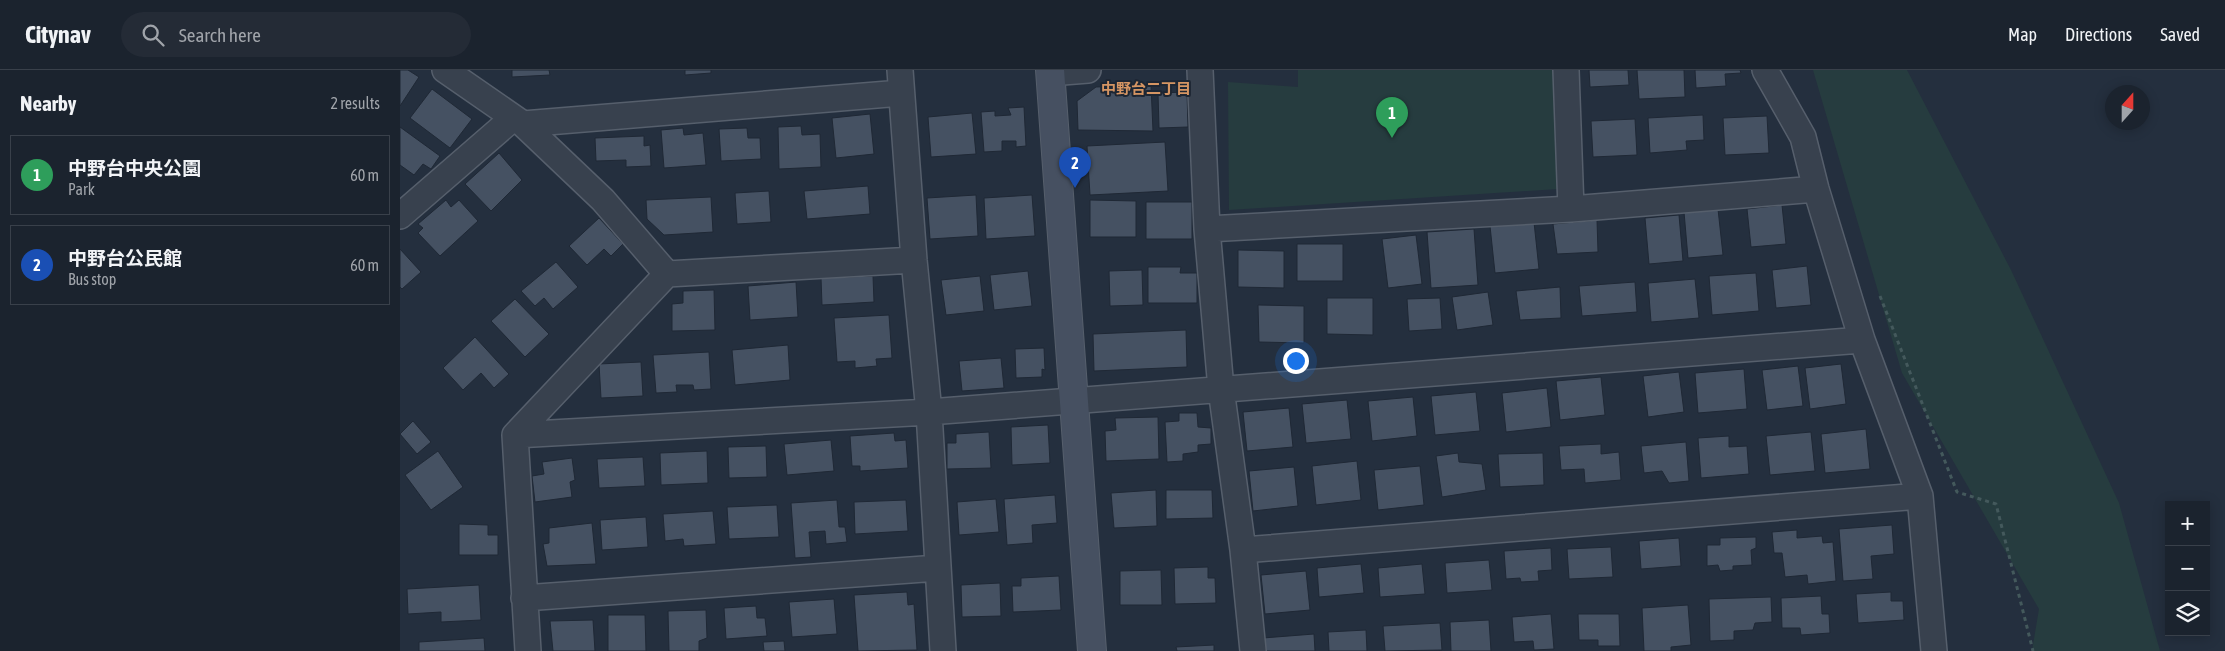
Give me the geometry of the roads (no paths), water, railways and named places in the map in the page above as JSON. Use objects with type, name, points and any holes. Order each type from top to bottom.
[{"type":"street","points":[[445,70],[518,121],[603,200],[667,274]]},
{"type":"street","points":[[1088,70],[1050,72],[1092,651]]},
{"type":"street","points":[[1200,70],[1207,229],[1221,390],[1243,550],[1253,651]]},
{"type":"street","points":[[1566,70],[1571,209]]},
{"type":"street","points":[[1765,70],[1803,137],[1816,189],[1862,340],[1920,496],[1934,651]]},
{"type":"street","points":[[400,216],[518,121],[900,82],[914,260],[929,412],[943,651]]},
{"type":"street","points":[[1207,229],[1571,209],[1816,189]]},
{"type":"street","points":[[528,651],[515,435],[667,274],[914,260]]},
{"type":"street","points":[[515,435],[1074,402],[1862,340]]},
{"type":"street","points":[[1243,550],[1920,496]]},
{"type":"street","points":[[524,598],[938,568]]},
{"type":"place","name":"中野台中央公園","points":[[1392,138]]},
{"type":"place","name":"中野台公民館","points":[[1075,188]]},
{"type":"district","name":"中野台二丁目","points":[[1146,88]]}]
